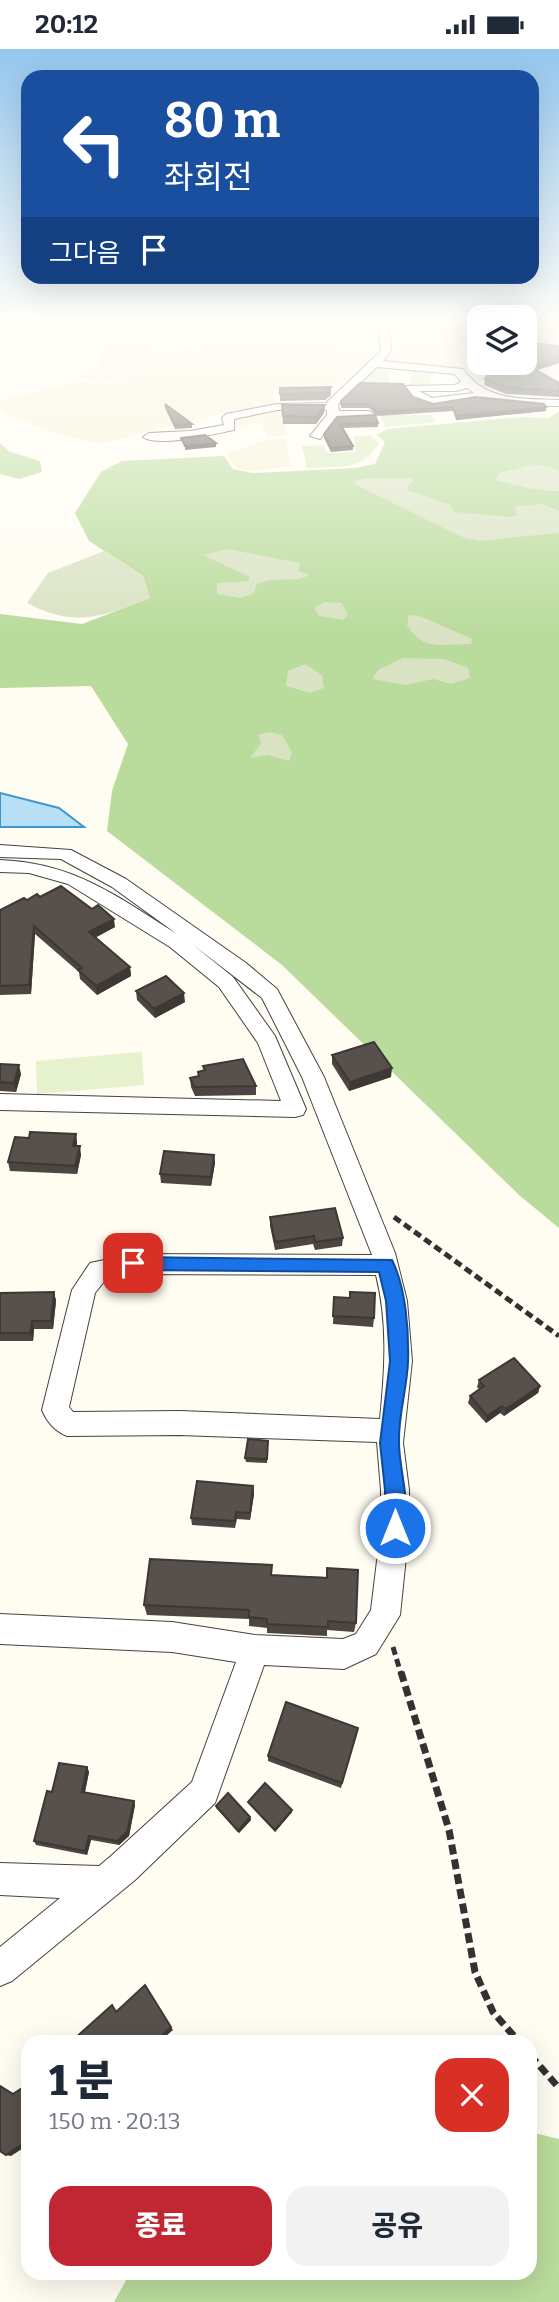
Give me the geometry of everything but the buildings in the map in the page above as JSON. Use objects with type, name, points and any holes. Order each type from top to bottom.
[{"type":"street","points":[[149,437],[190,435],[229,427]]},
{"type":"street","points":[[316,436],[321,427]]},
{"type":"street","points":[[0,851],[65,854],[120,883],[240,968],[270,994],[313,1077],[362,1194],[395,1301],[399,1361],[391,1431],[395,1528],[384,1615],[366,1644],[344,1654],[255,1650],[172,1637],[0,1629]]},
{"type":"street","points":[[0,866],[30,867],[75,880],[177,942],[226,982],[268,1041],[295,1109],[94,1107],[0,1102]]},
{"type":"street","points":[[386,1265],[133,1263],[99,1270],[84,1290],[55,1410],[68,1424],[232,1425],[391,1431]]},
{"type":"street","points":[[0,1969],[105,1883],[204,1792],[255,1650]]},
{"type":"street","points":[[0,1879],[105,1883]]},
{"type":"path","points":[[362,1194],[559,1336]]},
{"type":"path","points":[[384,1615],[449,1830],[475,1972],[493,2012],[513,2035]]},
{"type":"path","points":[[537,2063],[559,2088]]},
{"type":"shaded area","points":[[39,427],[164,427],[96,444]]},
{"type":"shaded area","points":[[263,427],[285,427],[287,435],[267,437]]},
{"type":"shaded area","points":[[286,439],[291,466],[252,471],[237,469],[227,454],[265,440]]},
{"type":"green space","points":[[559,427],[559,1228],[519,1195],[282,965],[107,831],[112,791],[128,744],[91,686],[0,688],[0,614],[82,624],[150,598],[143,576],[89,541],[75,513],[101,472],[122,461],[224,456],[233,469],[252,473],[355,468],[375,464],[385,442],[377,435],[387,429]]},
{"type":"green space","points":[[370,435],[379,443],[365,459],[348,466],[307,468],[302,446],[324,445],[326,453],[356,452],[354,437]]},
{"type":"green space","points":[[0,443],[10,452],[40,461],[42,472],[19,479],[0,474]]},
{"type":"green space","points":[[534,464],[549,466],[559,471],[559,491],[495,480],[500,473]]},
{"type":"green space","points":[[368,478],[409,478],[414,481],[407,486],[409,491],[449,504],[454,512],[510,517],[517,515],[515,507],[542,504],[559,511],[559,533],[479,541],[464,538],[356,485],[354,481]]},
{"type":"green space","points":[[228,549],[300,563],[299,571],[309,575],[298,579],[264,581],[257,584],[253,594],[240,598],[217,594],[217,583],[248,581],[250,577],[203,555]]},
{"type":"green space","points":[[104,551],[143,576],[150,598],[103,615],[88,617],[60,615],[27,603],[48,573]]},
{"type":"green space","points":[[324,602],[341,603],[348,614],[344,620],[319,616],[314,608]]},
{"type":"green space","points":[[409,615],[420,616],[472,639],[471,644],[427,643],[413,634],[407,625]]},
{"type":"green space","points":[[403,658],[444,659],[468,668],[470,678],[451,684],[433,679],[406,685],[372,679],[378,670]]},
{"type":"green space","points":[[305,664],[322,675],[324,688],[310,693],[286,686],[288,671]]},
{"type":"green space","points":[[269,732],[282,735],[292,752],[289,761],[268,755],[250,758],[261,743],[258,735]]},
{"type":"green space","points":[[142,1052],[144,1085],[37,1094],[36,1061]]},
{"type":"green space","points":[[537,2134],[559,2139],[559,2302],[114,2302],[126,2280],[537,2280]]},
{"type":"water","points":[[0,793],[59,808],[84,827],[0,827]]},
{"type":"route","points":[[133,1263],[386,1265],[395,1301],[399,1361],[390,1443],[395,1490],[395,1528]]}]
